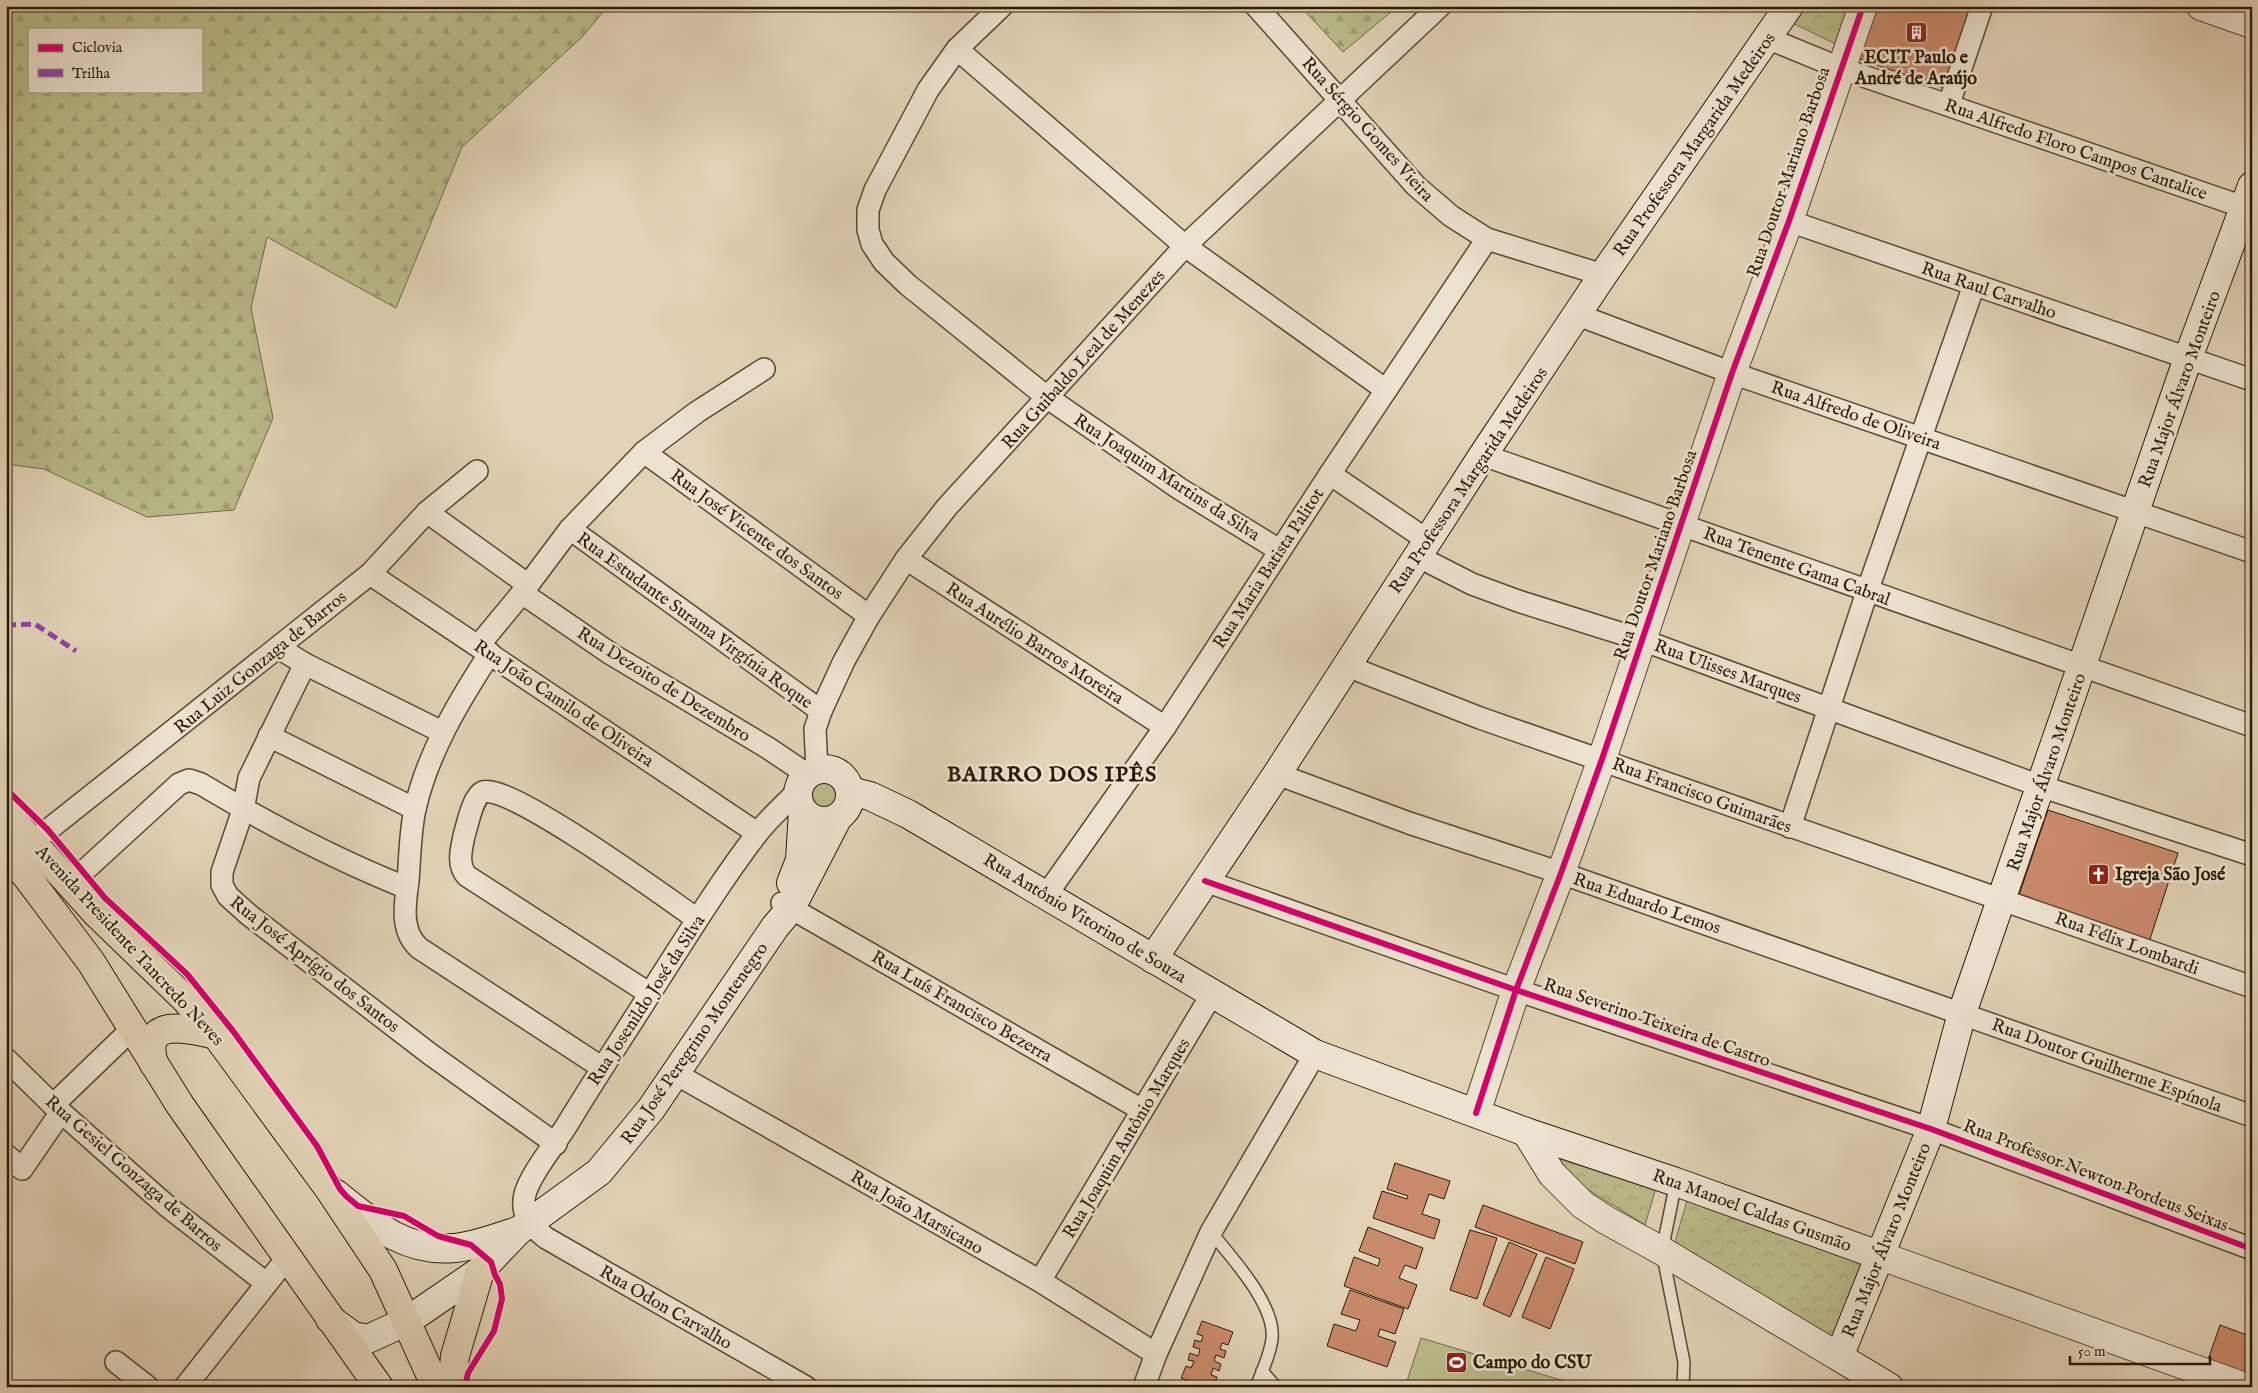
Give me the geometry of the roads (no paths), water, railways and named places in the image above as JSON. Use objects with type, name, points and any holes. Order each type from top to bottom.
[{"type":"main road","name":"Rua Professora Margarida Medeiros","points":[[1153,959],[1277,774],[1422,548],[1578,316],[1603,275],[1789,6]]},
{"type":"main road","name":"Rua Doutor Mariano Barbosa","points":[[1476,1113],[1516,990],[1602,759],[1732,373],[1789,221],[1840,68],[1863,6]]},
{"type":"main road","points":[[2201,6],[2252,24]]},
{"type":"main road","name":"Rua Major Álvaro Monteiro","points":[[1839,1357],[1931,1129],[1962,1013],[2188,358],[2249,201]]},
{"type":"main road","points":[[828,770],[838,774],[846,781],[850,791],[849,801],[845,810],[838,817],[829,821],[819,821],[810,817],[806,787],[828,770]]},
{"type":"main road","name":"Rua José Peregrino Montenegro","points":[[783,913],[800,860],[806,787]]},
{"type":"main road","name":"Rua Antônio Vitorino de Souza","points":[[850,791],[870,796],[886,803],[1047,894],[1315,1054]]},
{"type":"main road","name":"Avenida Presidente Tancredo Neves","points":[[6,812],[96,913],[186,1000],[216,1034],[329,1189],[383,1270],[436,1387]]},
{"type":"main road","name":"Rua José Peregrino Montenegro","points":[[330,1319],[353,1336],[368,1339],[407,1321],[480,1272],[524,1226],[599,1172],[651,1109],[676,1074],[783,913],[838,817]]},
{"type":"main road","name":"Avenida Presidente Tancredo Neves","points":[[6,849],[91,962],[180,1105],[379,1387]]},
{"type":"main road","points":[[154,1064],[150,1052],[154,1041],[164,1030],[175,1027],[189,1028],[216,1034]]},
{"type":"main road","name":"Rua Manoel Caldas Gusmão","points":[[1315,1054],[1526,1132],[1676,1182],[2245,1387]]},
{"type":"main road","points":[[1526,1132],[1552,1174],[1583,1205],[1889,1387]]},
{"type":"main road","name":"Rua José Peregrino Montenegro","points":[[329,1189],[381,1229],[400,1240],[420,1247],[456,1248],[524,1226]]},
{"type":"main road","points":[[452,1387],[455,1356],[480,1272]]},
{"type":"street","name":"Rua Joaquim Martins da Silva","points":[[1002,6],[957,49],[928,90],[875,190],[868,210],[868,230],[872,244],[884,262],[908,285],[1048,398],[1180,489],[1279,550]]},
{"type":"street","name":"Rua Sérgio Gomes Vieira","points":[[1256,6],[1340,98],[1416,186],[1451,216],[1487,239],[1603,275]]},
{"type":"street","name":"Rua Guibaldo Leal de Menezes","points":[[806,787],[814,729],[844,661],[869,616],[906,559],[948,507],[1185,246],[1340,98],[1440,6]]},
{"type":"street","points":[[1949,104],[1982,6]]},
{"type":"street","name":"Rua Alfredo Floro Campos Cantalice","points":[[1767,38],[1840,68],[2249,201]]},
{"type":"street","points":[[957,49],[1185,246],[1386,390]]},
{"type":"street","name":"Rua Raul Carvalho","points":[[1789,221],[2252,380]]},
{"type":"street","name":"Rua Maria Batista Palitot","points":[[1047,894],[1165,727],[1279,550],[1487,239]]},
{"type":"street","points":[[1790,827],[1867,592],[1974,285]]},
{"type":"street","name":"Rua Alfredo de Oliveira","points":[[1578,316],[1732,373],[2252,552]]},
{"type":"street","points":[[602,1068],[412,942],[407,933],[405,915],[415,810],[442,732],[463,695],[485,649],[524,589],[570,529],[644,452],[697,412],[764,369]]},
{"type":"street","name":"Rua José Vicente dos Santos","points":[[644,452],[869,616]]},
{"type":"street","name":"Rua Tenente Gama Cabral","points":[[1483,455],[1682,524],[1867,592],[2083,665],[2252,726]]},
{"type":"street","name":"Rua Luiz Gonzaga de Barros","points":[[32,840],[48,830],[370,574],[427,512],[477,470]]},
{"type":"street","name":"Rua Ulisses Marques","points":[[1330,474],[1422,548],[1472,584],[1642,640],[2040,786],[2252,855]]},
{"type":"street","name":"Rua Dezoito de Dezembro","points":[[427,512],[524,589],[611,654],[768,748],[806,787]]},
{"type":"street","name":"Rua Estudante Surama Virgínia Roque","points":[[570,529],[821,711]]},
{"type":"street","name":"Rua Aurélio Barros Moreira","points":[[906,559],[1165,727]]},
{"type":"street","name":"Rua João Camilo de Oliveira","points":[[370,574],[485,649],[757,834]]},
{"type":"street","points":[[279,648],[305,664],[442,732]]},
{"type":"street","name":"Rua José Aprígio dos Santos","points":[[305,664],[249,778],[243,810],[222,872],[222,885],[228,896],[249,915],[430,1054],[556,1144]]},
{"type":"street","name":"Rua Francisco Guimarães","points":[[1347,666],[1480,718],[1602,759],[1790,827],[2002,898]]},
{"type":"street","points":[[269,736],[415,810]]},
{"type":"street","name":"Rua Eduardo Lemos","points":[[1277,774],[1408,823],[1561,873],[1962,1013]]},
{"type":"street","points":[[66,880],[84,871],[185,780],[194,780],[243,810],[331,856],[407,888]]},
{"type":"street","name":"Rua Josenildo José da Silva","points":[[524,1226],[525,1194],[532,1178],[556,1144],[697,919],[757,834],[806,787]]},
{"type":"street","points":[[650,994],[471,880],[464,873],[461,853],[474,803],[481,793],[485,791],[497,793],[537,811],[697,919]]},
{"type":"street","name":"Rua Severino Teixeira de Castro","points":[[1205,881],[1516,990],[1931,1129]]},
{"type":"street","name":"Rua Félix Lombardi","points":[[2002,898],[2252,987]]},
{"type":"street","name":"Rua Luís Francisco Bezerra","points":[[783,913],[1142,1110]]},
{"type":"street","name":"Rua Joaquim Antônio Marques","points":[[1040,1281],[1212,994]]},
{"type":"street","name":"Rua Doutor Guilherme Espínola","points":[[1962,1013],[2252,1116]]},
{"type":"street","points":[[6,1155],[22,1169],[57,1109],[132,1029]]},
{"type":"street","points":[[1144,1387],[1156,1354],[1212,1232],[1315,1054]]},
{"type":"street","name":"Rua Gesiel Gonzaga de Barros","points":[[6,1059],[57,1109],[167,1206],[266,1283]]},
{"type":"street","name":"Rua João Marsicano","points":[[676,1074],[1040,1281],[1156,1354]]},
{"type":"street","name":"Rua Professor Newton Pordeus Seixas","points":[[1931,1129],[2252,1249]]},
{"type":"street","name":"Rua Odon Carvalho","points":[[524,1226],[806,1387]]},
{"type":"street","points":[[185,1387],[287,1258]]},
{"type":"street","points":[[116,1362],[148,1387]]},
{"type":"lane","points":[[1676,1182],[1662,1251],[1684,1362],[1683,1387]]},
{"type":"lane","points":[[1212,1232],[1246,1277],[1269,1316],[1272,1338],[1256,1387]]},
{"type":"lane","points":[[1262,1371],[1276,1387]]},
{"type":"place","name":"ECIT Paulo e André de Araújo","points":[[1916,32]]},
{"type":"place","name":"Igreja São José","points":[[2099,874]]},
{"type":"place","name":"Campo do CSU","points":[[1457,1362]]},
{"type":"district","name":"BAIRRO DOS IPÊS","points":[[1052,773]]}]
